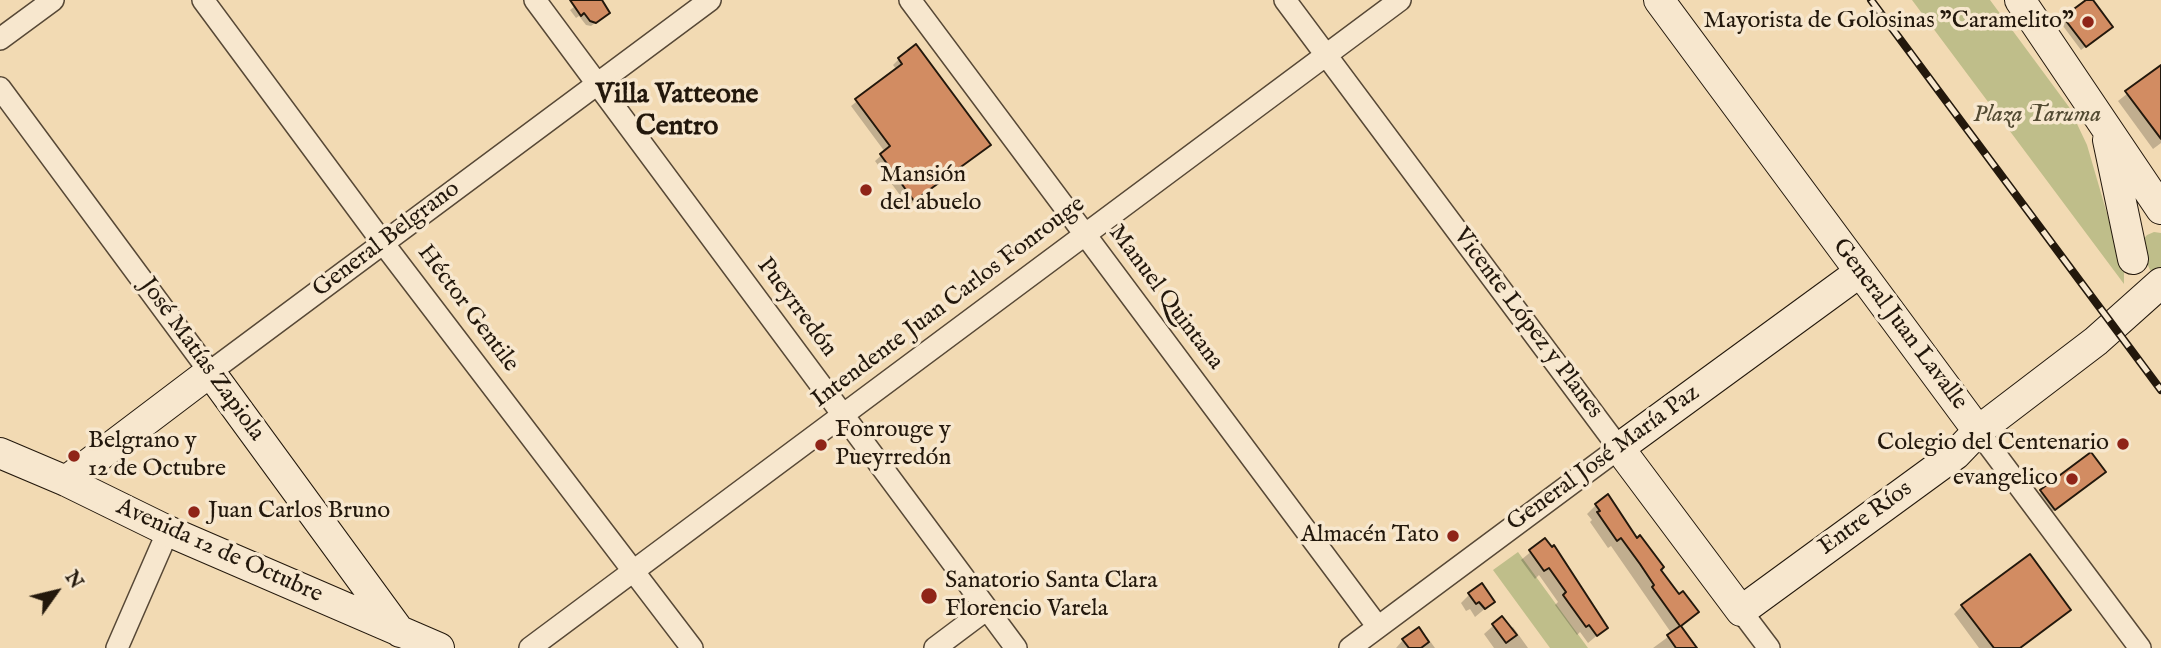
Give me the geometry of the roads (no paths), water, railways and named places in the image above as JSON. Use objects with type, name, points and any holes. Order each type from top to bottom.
[{"type":"street","points":[[0,39],[53,0]]},
{"type":"street","name":"Héctor Gentile","points":[[203,0],[383,243],[692,648]]},
{"type":"street","name":"Pueyrredón","points":[[535,0],[1016,648]]},
{"type":"street","name":"General Belgrano","points":[[66,481],[710,0]]},
{"type":"street","name":"Manuel Quintana","points":[[910,0],[1378,627]]},
{"type":"street","name":"Vicente López y Planes","points":[[1285,0],[1769,648]]},
{"type":"street","name":"Intendente Juan Carlos Fonrouge","points":[[530,648],[1400,0]]},
{"type":"street","name":"General Juan Lavalle","points":[[1659,0],[2140,648]]},
{"type":"street","points":[[2020,0],[2161,209]]},
{"type":"street","name":"José Matías Zapiola","points":[[0,88],[400,632]]},
{"type":"street","points":[[2105,123],[2151,281]]},
{"type":"street","points":[[2151,281],[2132,250],[2138,234],[2153,226],[2161,226]]},
{"type":"street","name":"General José María Paz","points":[[1350,648],[1860,272]]},
{"type":"street","name":"Entre Ríos","points":[[1741,611],[1956,454],[1978,431],[2096,341],[2151,281]]},
{"type":"street","name":"Avenida 12 de Octubre","points":[[0,453],[66,481],[168,531],[439,648]]},
{"type":"street","points":[[117,648],[168,531]]},
{"type":"street","points":[[935,648],[987,609]]},
{"type":"railway","points":[[1871,0],[2161,390]]},
{"type":"place","name":"Mayorista de Golosinas \"Caramelito\"","points":[[2088,22]]},
{"type":"place","name":"Mansión del abuelo","points":[[866,190]]},
{"type":"place","name":"Colegio del Centenario","points":[[2123,444]]},
{"type":"place","name":"Fonrouge y Pueyrredón","points":[[821,445]]},
{"type":"place","name":"Belgrano y 12 de Octubre","points":[[74,456]]},
{"type":"place","name":"evangelico","points":[[2072,479]]},
{"type":"place","name":"Juan Carlos Bruno","points":[[194,512]]},
{"type":"place","name":"Almacén Tato","points":[[1453,536]]},
{"type":"place","name":"Sanatorio Santa Clara Florencio Varela","points":[[929,596]]},
{"type":"district","name":"Villa Vatteone Centro","points":[[677,112]]},
{"type":"park label","name":"Plaza Taruma","points":[[2037,116]]}]
